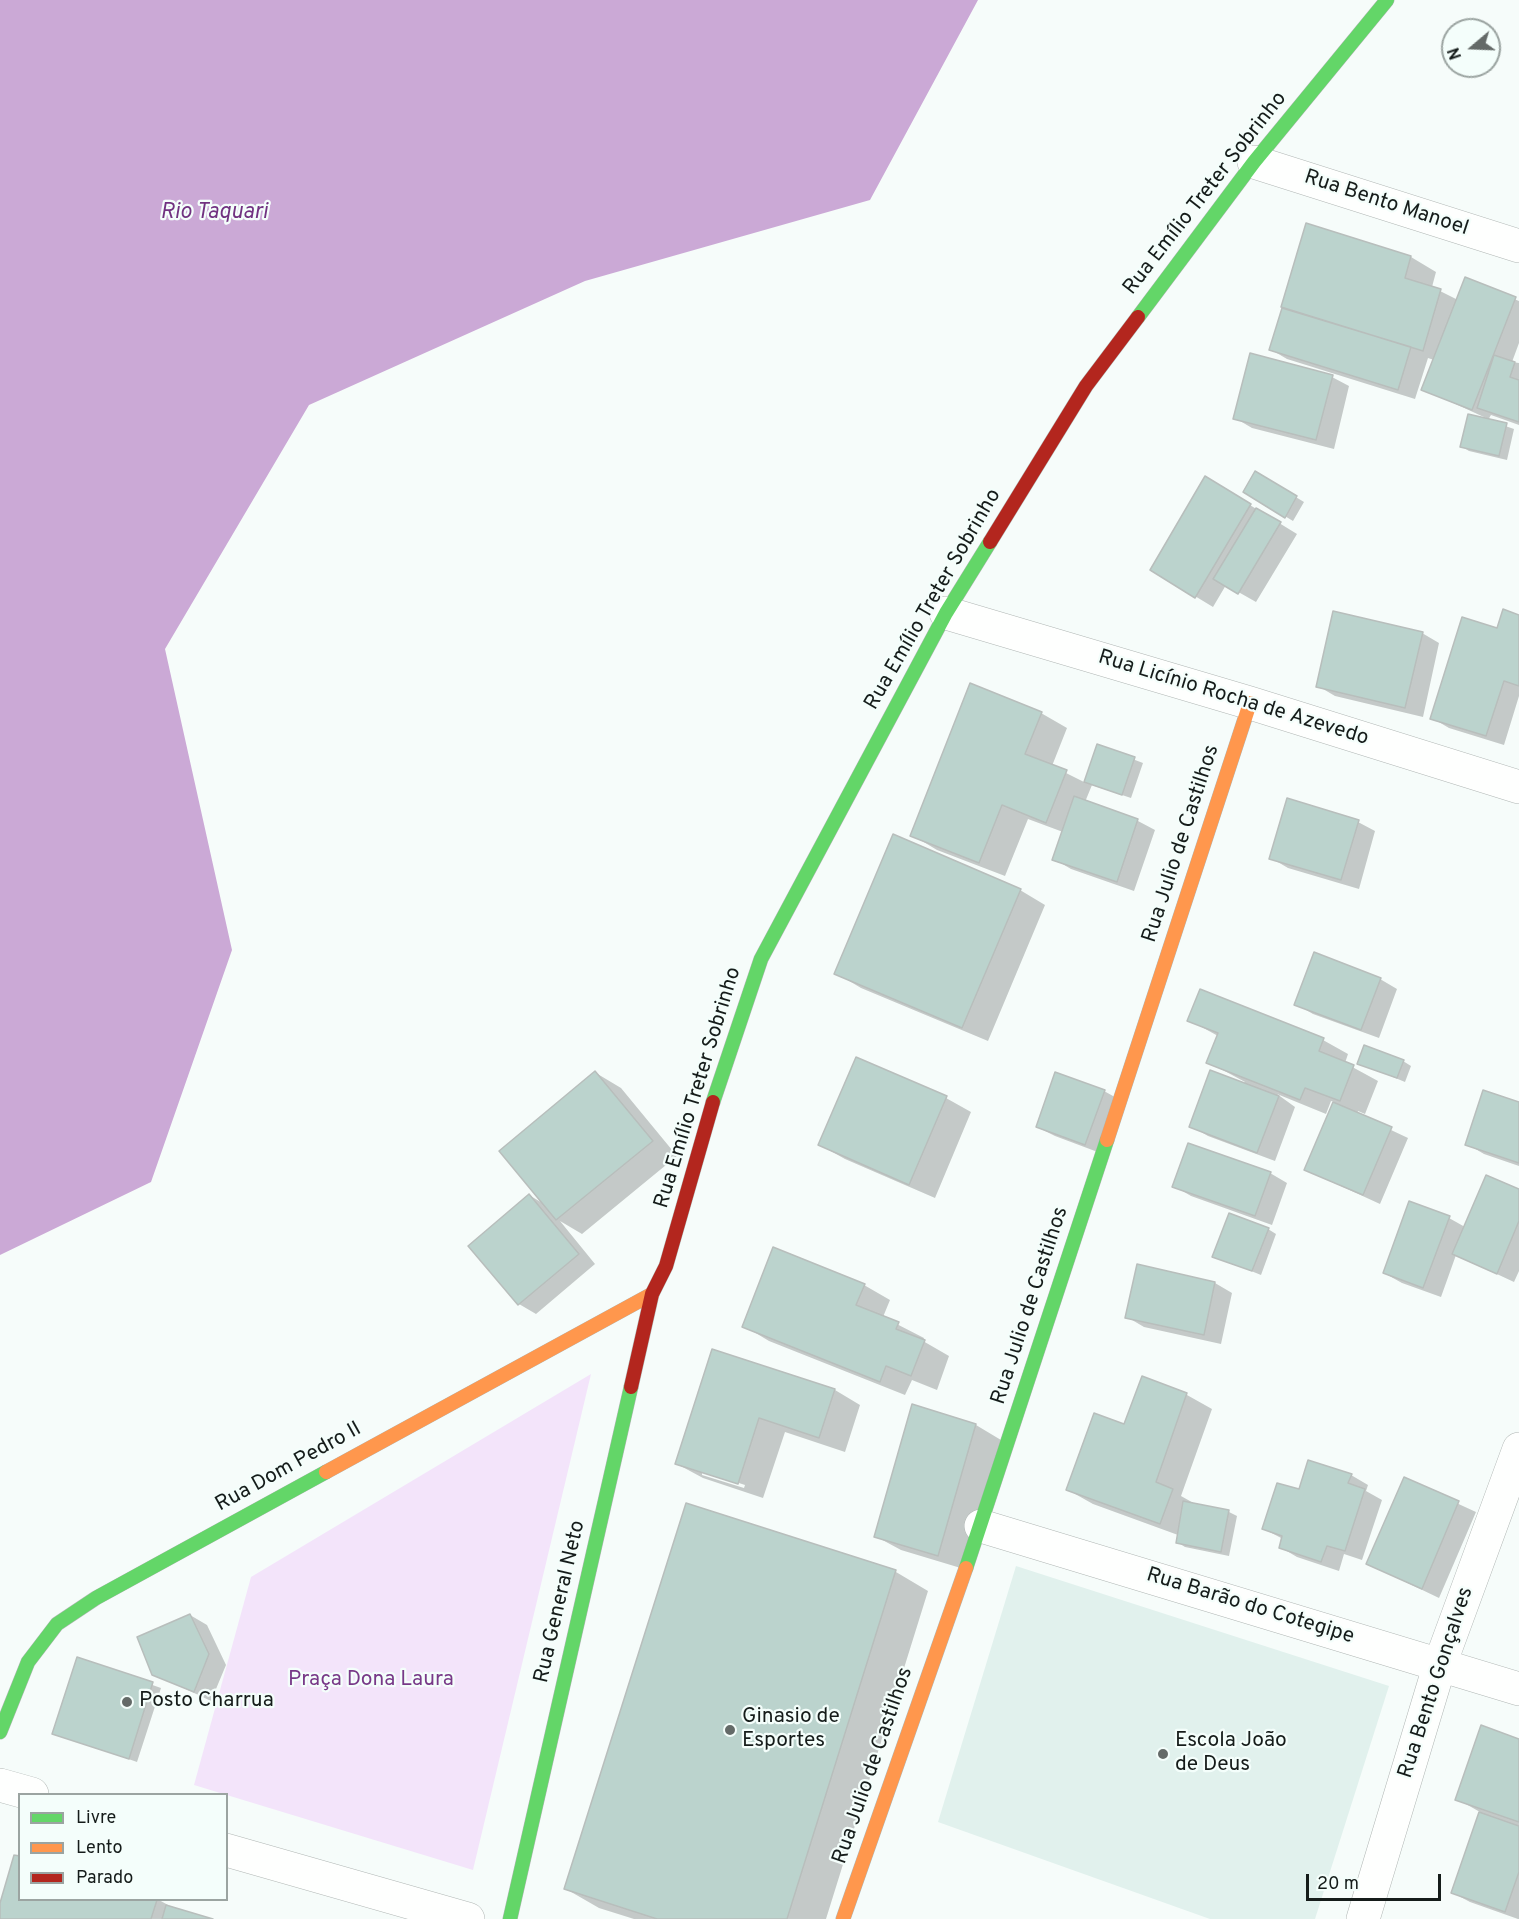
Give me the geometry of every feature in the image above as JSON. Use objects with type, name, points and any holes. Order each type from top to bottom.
[{"type":"main road","name":"Rua Emílio Treter Sobrinho","points":[[652,1294],[666,1266],[714,1098],[761,959],[946,613],[1086,386],[1254,162],[1387,0]]},
{"type":"main road","name":"Rua Julio de Castilhos","points":[[843,1919],[981,1526],[1250,703]]},
{"type":"main road","name":"Rua Dom Pedro II","points":[[0,1732],[28,1662],[57,1624],[137,1575],[652,1294]]},
{"type":"main road","name":"Rua General Neto","points":[[510,1919],[652,1294]]},
{"type":"street","name":"Rua Bento Manoel","points":[[1254,162],[1519,246]]},
{"type":"street","name":"Rua Licínio Rocha de Azevedo","points":[[946,613],[1250,703],[1519,787]]},
{"type":"street","name":"Rua Bento Gonçalves","points":[[1363,1919],[1440,1664],[1519,1449]]},
{"type":"street","name":"Rua Barão do Cotegipe","points":[[981,1526],[1519,1689]]},
{"type":"street","points":[[0,1785],[28,1793]]},
{"type":"street","points":[[228,1851],[468,1919]]},
{"type":"shaded area","name":"Escola João de Deus","points":[[1016,1566],[1389,1686],[1315,1919],[1210,1919],[938,1822]]},
{"type":"green space","name":"Praça Dona Laura","points":[[591,1374],[473,1870],[228,1795],[228,1793],[194,1785],[251,1577]]},
{"type":"water","name":"Rio Taquari","points":[[0,0],[978,0],[870,200],[585,281],[309,405],[165,649],[232,950],[151,1182],[0,1255]]},
{"type":"building","points":[[1306,223],[1411,256],[1405,278],[1441,289],[1423,351],[1281,307]]},
{"type":"building","points":[[1465,277],[1516,297],[1472,410],[1421,390]]},
{"type":"building","points":[[1282,308],[1411,347],[1398,390],[1269,350]]},
{"type":"building","points":[[1250,353],[1333,375],[1316,440],[1233,419]]},
{"type":"building","points":[[1494,355],[1515,362],[1510,377],[1519,380],[1519,422],[1477,408]]},
{"type":"building","points":[[1468,414],[1507,423],[1499,456],[1460,447]]},
{"type":"building","points":[[1255,471],[1297,496],[1285,518],[1243,492]]},
{"type":"building","points":[[1205,476],[1251,504],[1195,598],[1150,570]]},
{"type":"building","points":[[1256,508],[1281,522],[1238,594],[1213,579]]},
{"type":"building","points":[[1503,609],[1519,615],[1519,686],[1504,681],[1486,736],[1430,719],[1462,617],[1497,628]]},
{"type":"building","points":[[1333,611],[1423,632],[1405,708],[1316,687]]},
{"type":"building","points":[[970,683],[1042,712],[1025,754],[1067,770],[1046,823],[1002,805],[979,863],[910,836]]},
{"type":"building","points":[[1097,744],[1135,757],[1122,795],[1084,782]]},
{"type":"building","points":[[1074,796],[1138,819],[1117,882],[1052,860]]},
{"type":"building","points":[[1287,798],[1359,820],[1341,880],[1269,859]]},
{"type":"building","points":[[893,834],[1021,889],[962,1028],[834,974]]},
{"type":"building","points":[[1314,952],[1381,978],[1361,1030],[1294,1005]]},
{"type":"building","points":[[1200,989],[1324,1038],[1319,1051],[1354,1065],[1340,1101],[1305,1088],[1300,1100],[1206,1063],[1218,1033],[1187,1021]]},
{"type":"building","points":[[1364,1045],[1404,1060],[1397,1078],[1357,1064]]},
{"type":"building","points":[[856,1057],[947,1096],[909,1185],[818,1145]]},
{"type":"building","points":[[1210,1070],[1279,1096],[1257,1153],[1189,1127]]},
{"type":"building","points":[[595,1071],[653,1141],[556,1220],[499,1151]]},
{"type":"building","points":[[1055,1072],[1105,1090],[1085,1145],[1036,1127]]},
{"type":"building","points":[[1483,1090],[1519,1102],[1519,1163],[1465,1145]]},
{"type":"building","points":[[1333,1102],[1392,1127],[1363,1195],[1304,1170]]},
{"type":"building","points":[[1188,1143],[1271,1172],[1255,1216],[1172,1187]]},
{"type":"building","points":[[1486,1175],[1519,1189],[1519,1221],[1497,1274],[1452,1254]]},
{"type":"building","points":[[529,1194],[579,1254],[518,1305],[468,1246]]},
{"type":"building","points":[[1409,1201],[1450,1216],[1423,1288],[1383,1273]]},
{"type":"building","points":[[1229,1213],[1269,1228],[1252,1271],[1212,1257]]},
{"type":"building","points":[[773,1247],[865,1284],[856,1305],[899,1322],[896,1329],[925,1340],[911,1376],[886,1366],[880,1382],[742,1327]]},
{"type":"building","points":[[1137,1264],[1215,1282],[1204,1335],[1125,1318]]},
{"type":"building","points":[[712,1349],[835,1389],[819,1438],[759,1418],[738,1484],[675,1464]]},
{"type":"building","points":[[1142,1376],[1187,1393],[1156,1482],[1173,1489],[1160,1524],[1066,1490],[1094,1413],[1124,1424]]},
{"type":"building","points":[[912,1404],[976,1424],[938,1556],[874,1537]]},
{"type":"building","points":[[1308,1460],[1352,1474],[1348,1483],[1365,1489],[1345,1551],[1327,1546],[1321,1562],[1279,1548],[1282,1536],[1262,1529],[1277,1483],[1299,1489]]},
{"type":"building","points":[[1404,1477],[1459,1501],[1422,1589],[1366,1564]]},
{"type":"building","points":[[1183,1501],[1229,1510],[1221,1552],[1176,1543]]},
{"type":"building","name":"Ginasio de Esportes","points":[[686,1503],[896,1570],[787,1919],[657,1919],[564,1889]]},
{"type":"building","points":[[190,1614],[209,1654],[194,1692],[152,1675],[137,1637]]},
{"type":"building","points":[[77,1657],[153,1682],[129,1759],[52,1734]]},
{"type":"building","points":[[1481,1725],[1519,1739],[1519,1822],[1455,1800]]},
{"type":"building","points":[[1479,1812],[1519,1826],[1519,1872],[1505,1912],[1451,1893]]},
{"type":"building","points":[[14,1855],[18,1856],[18,1901],[157,1901],[151,1919],[0,1919],[0,1903]]},
{"type":"building","points":[[166,1905],[213,1919],[162,1919]]},
{"type":"traffic: fast","points":[[1138,317],[1254,162],[1387,0]]},
{"type":"traffic: fast","points":[[713,1102],[761,959],[946,613],[990,542]]},
{"type":"traffic: fast","points":[[966,1568],[1107,1140]]},
{"type":"traffic: fast","points":[[510,1919],[631,1387]]},
{"type":"traffic: fast","points":[[0,1732],[28,1662],[57,1624],[96,1598],[326,1472]]},
{"type":"traffic: slow","points":[[1107,1140],[1250,703]]},
{"type":"traffic: slow","points":[[326,1472],[652,1294]]},
{"type":"traffic: slow","points":[[843,1919],[966,1568]]},
{"type":"traffic: jam","points":[[990,542],[1086,386],[1138,317]]},
{"type":"traffic: jam","points":[[631,1387],[652,1294],[666,1266],[713,1102]]},
{"type":"place","name":"Posto Charrua","points":[[127,1702]]},
{"type":"place","name":"Ginasio de Esportes","points":[[730,1730]]},
{"type":"place","name":"Escola João de Deus","points":[[1163,1754]]}]
